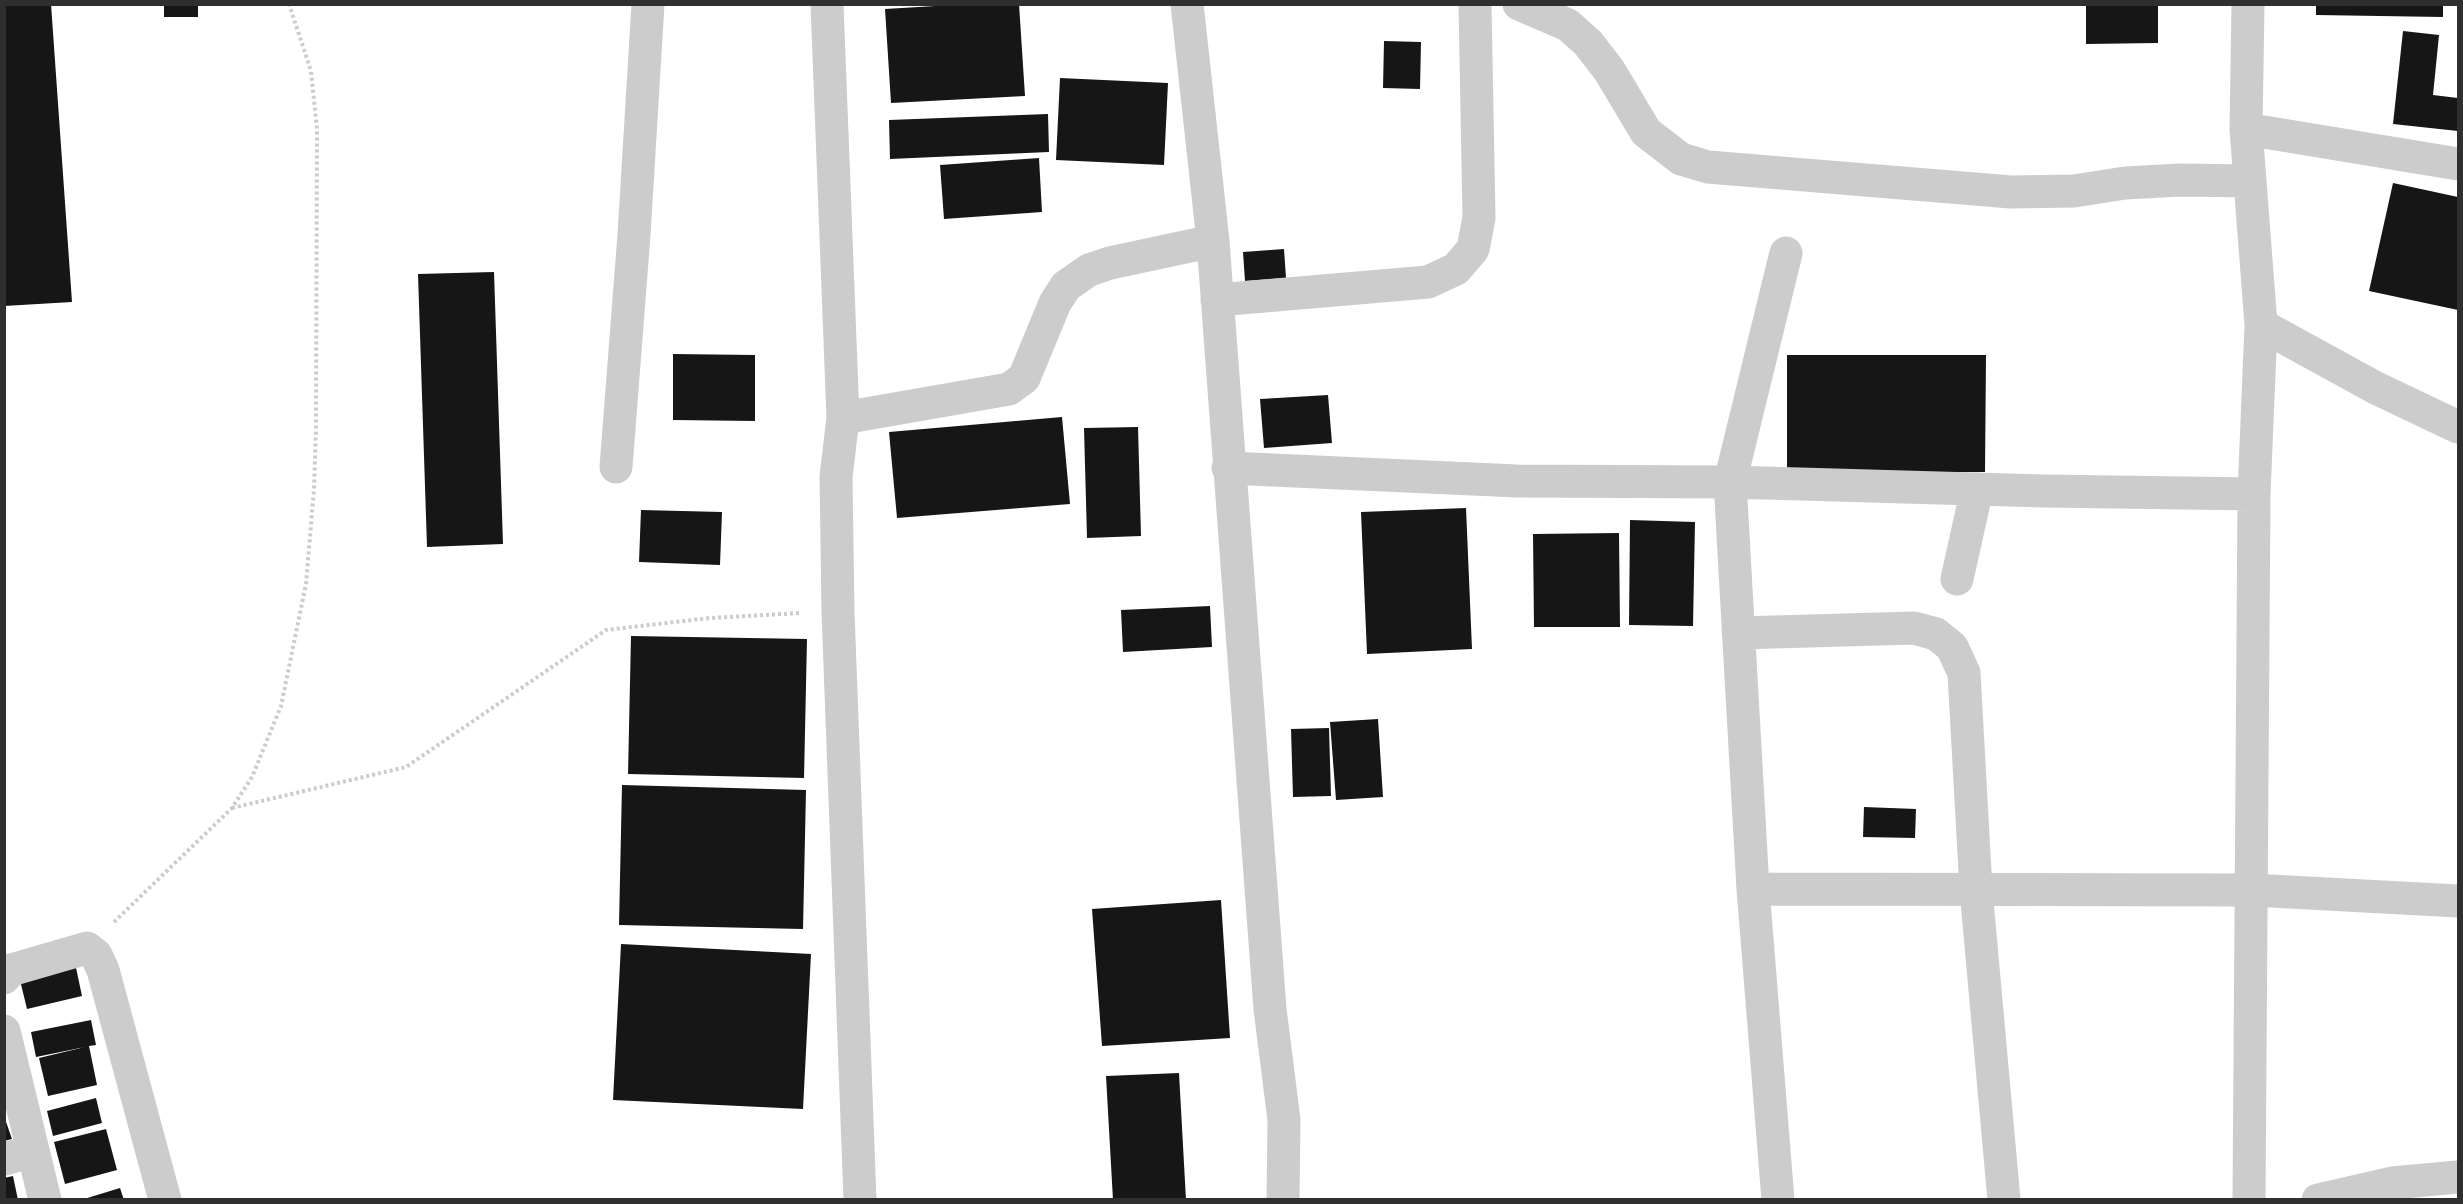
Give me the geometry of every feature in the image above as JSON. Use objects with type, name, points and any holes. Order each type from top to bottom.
[{"type":"street","points":[[616,467],[634,235],[648,4]]},
{"type":"street","points":[[827,4],[843,418],[836,477],[838,612],[860,1200]]},
{"type":"street","points":[[1187,4],[1213,242],[1270,1009],[1284,1120],[1283,1200]]},
{"type":"street","points":[[1217,300],[1428,282],[1456,269],[1473,249],[1479,218],[1475,4]]},
{"type":"street","points":[[1519,4],[1568,25],[1588,42],[1609,70],[1646,132],[1681,159],[1708,167],[2011,192],[2074,190],[2125,183],[2180,180],[2248,181]]},
{"type":"street","points":[[2248,4],[2246,129],[2248,181],[2261,325],[2254,494],[2250,1200]]},
{"type":"street","points":[[2246,129],[2458,164]]},
{"type":"street","points":[[843,418],[1009,389],[1024,378],[1055,303],[1066,286],[1089,270],[1110,263],[1213,242]]},
{"type":"street","points":[[1778,1200],[1753,889],[1731,482],[1786,253]]},
{"type":"street","points":[[2261,325],[2376,388],[2458,427]]},
{"type":"street","points":[[1228,468],[1517,481],[1731,482],[2254,494]]},
{"type":"street","points":[[1957,579],[1977,489]]},
{"type":"street","points":[[1738,633],[1914,628],[1936,634],[1952,647],[1964,673],[1976,890],[2004,1200]]},
{"type":"street","points":[[1753,889],[2252,890],[2458,901]]},
{"type":"street","points":[[4,978],[11,970],[87,948],[96,955],[103,970],[165,1200]]},
{"type":"street","points":[[4,1031],[19,1155],[45,1200]]},
{"type":"street","points":[[2318,1200],[2392,1183],[2458,1177]]},
{"type":"path","points":[[87,948],[232,808],[252,777],[281,706],[306,584],[314,489],[317,129],[311,71],[289,4]]},
{"type":"path","points":[[232,808],[406,767],[606,630],[710,618],[838,612]]},
{"type":"building","points":[[4,4],[51,4],[72,302],[4,306]]},
{"type":"building","points":[[164,4],[198,4],[198,17],[164,17]]},
{"type":"building","points":[[969,4],[1019,4],[1025,96],[891,103],[885,9]]},
{"type":"building","points":[[2086,4],[2158,4],[2158,43],[2086,44]]},
{"type":"building","points":[[2316,4],[2443,4],[2443,17],[2316,15]]},
{"type":"building","points":[[2403,31],[2439,35],[2433,95],[2458,98],[2458,131],[2393,124]]},
{"type":"building","points":[[1384,41],[1421,42],[1420,89],[1383,88]]},
{"type":"building","points":[[1060,78],[1168,83],[1164,165],[1056,160]]},
{"type":"building","points":[[1048,114],[1049,152],[890,159],[889,120]]},
{"type":"building","points":[[1039,158],[1042,212],[944,219],[940,165]]},
{"type":"building","points":[[2393,183],[2458,197],[2458,310],[2369,291]]},
{"type":"building","points":[[1284,249],[1286,278],[1245,281],[1243,252]]},
{"type":"building","points":[[494,272],[503,544],[427,547],[418,274]]},
{"type":"building","points":[[673,354],[755,355],[755,421],[673,420]]},
{"type":"building","points":[[1787,355],[1986,355],[1985,472],[1787,472]]},
{"type":"building","points":[[1328,395],[1332,443],[1264,448],[1260,399]]},
{"type":"building","points":[[1062,417],[1070,504],[897,518],[889,432]]},
{"type":"building","points":[[1138,427],[1141,536],[1087,538],[1084,428]]},
{"type":"building","points":[[1466,508],[1472,649],[1367,654],[1361,512]]},
{"type":"building","points":[[641,510],[722,512],[720,565],[639,562]]},
{"type":"building","points":[[1630,520],[1695,522],[1693,626],[1629,625]]},
{"type":"building","points":[[1619,533],[1620,627],[1534,627],[1533,534]]},
{"type":"building","points":[[1210,606],[1212,647],[1123,652],[1121,610]]},
{"type":"building","points":[[631,636],[807,639],[804,778],[628,774]]},
{"type":"building","points":[[1378,719],[1383,797],[1336,800],[1330,722]]},
{"type":"building","points":[[1329,728],[1331,796],[1293,797],[1291,729]]},
{"type":"building","points":[[622,785],[806,790],[803,929],[619,925]]},
{"type":"building","points":[[1864,807],[1916,809],[1915,838],[1863,837]]},
{"type":"building","points":[[1221,900],[1230,1038],[1102,1046],[1092,909]]},
{"type":"building","points":[[621,944],[811,954],[803,1109],[613,1100]]},
{"type":"building","points":[[75,963],[82,996],[27,1009],[19,976]]},
{"type":"building","points":[[91,1020],[96,1045],[89,1046],[97,1085],[48,1096],[39,1058],[85,1047],[36,1057],[31,1032]]},
{"type":"building","points":[[1179,1073],[1186,1200],[1113,1200],[1106,1076]]},
{"type":"building","points":[[96,1098],[102,1123],[53,1136],[47,1111]]},
{"type":"building","points":[[4,1116],[12,1139],[4,1141]]},
{"type":"building","points":[[106,1129],[117,1170],[65,1184],[54,1142]]},
{"type":"building","points":[[13,1176],[18,1200],[4,1200],[4,1178]]},
{"type":"building","points":[[120,1188],[124,1200],[84,1200],[84,1199]]}]
